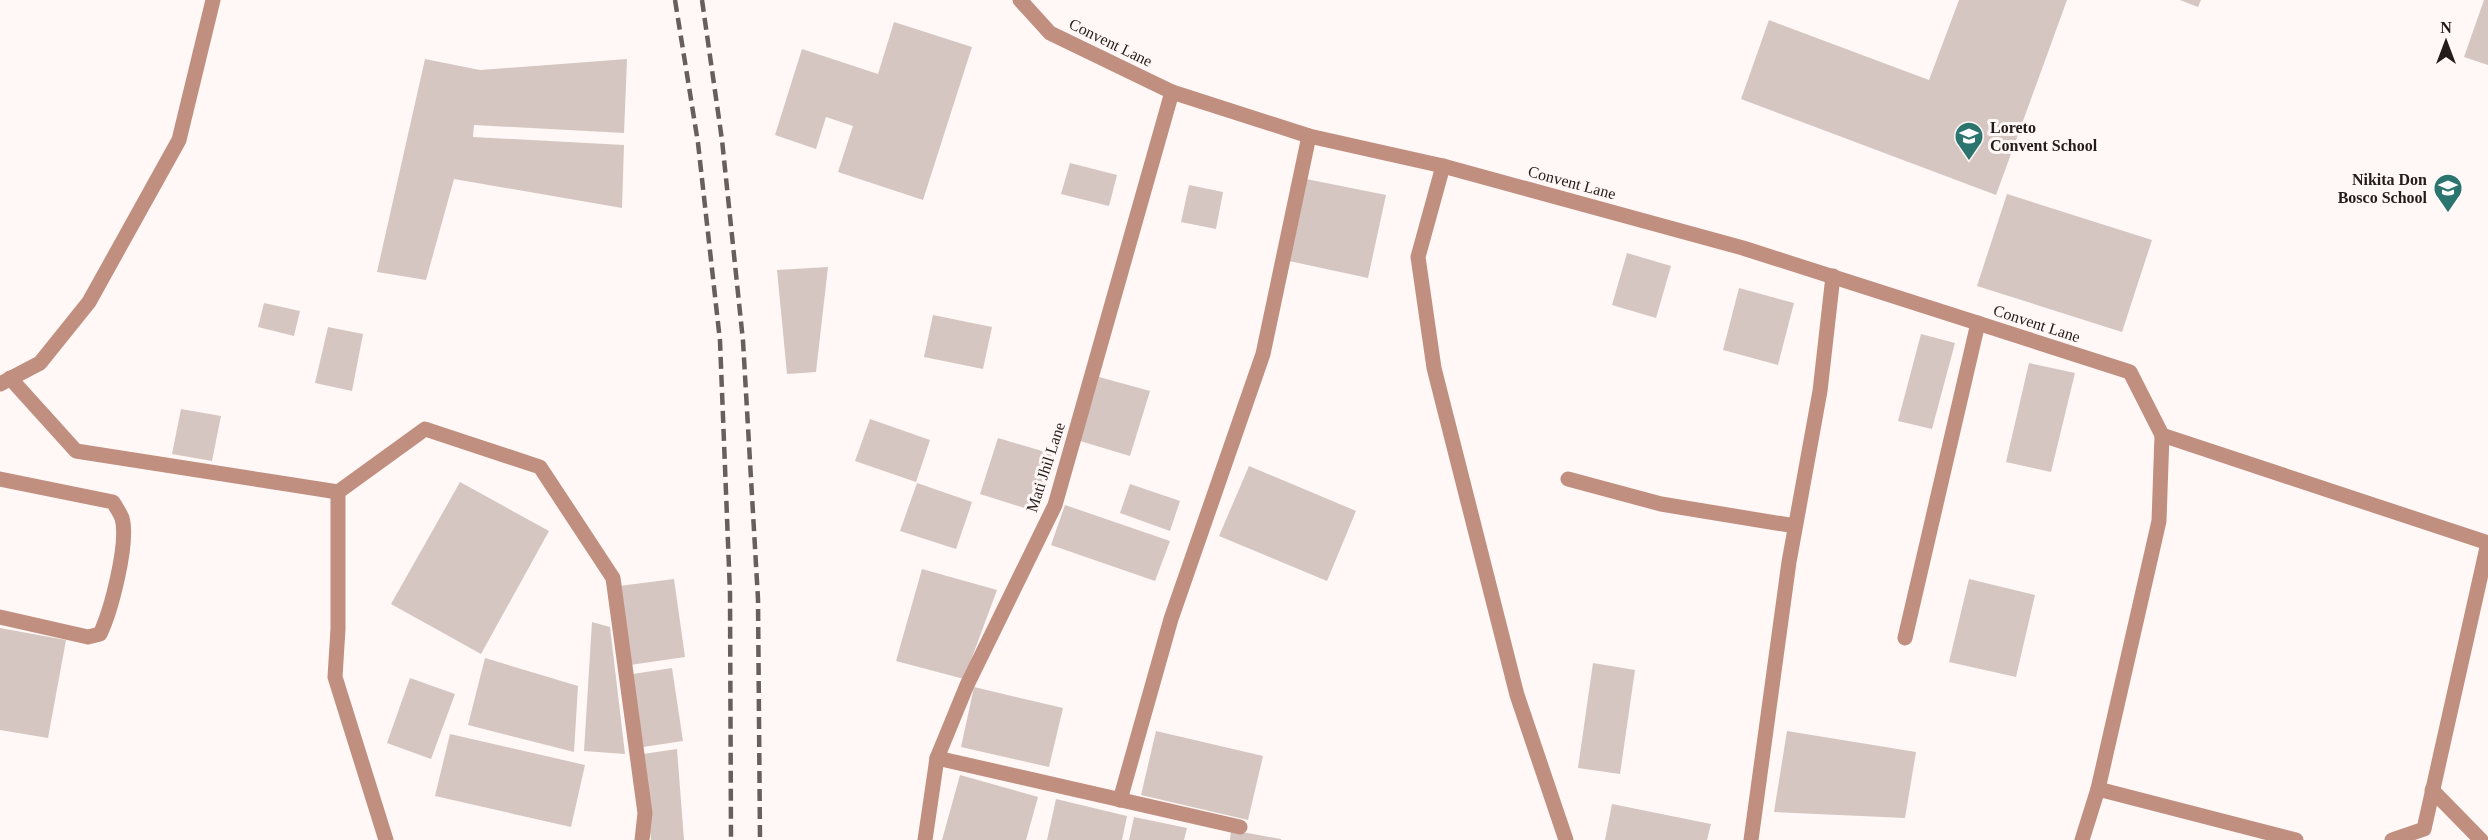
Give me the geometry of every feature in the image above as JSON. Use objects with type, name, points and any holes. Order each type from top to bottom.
[{"type":"street","points":[[213,0],[179,140],[89,302],[40,363],[5,381],[76,451],[338,492],[425,429],[540,467],[613,578],[645,813],[642,840]]},
{"type":"street","name":"Convent Lane","points":[[1020,0],[1050,33],[1172,92],[1310,136],[1443,166],[1743,248],[2130,372],[2162,435]]},
{"type":"street","name":"Mati Jhil Lane","points":[[925,840],[937,758],[966,685],[1055,505],[1172,92]]},
{"type":"street","points":[[1120,800],[1171,619],[1263,354],[1310,136]]},
{"type":"street","points":[[1443,166],[1418,257],[1434,368],[1517,695],[1566,840]]},
{"type":"street","points":[[1751,840],[1795,526],[1820,391],[1833,276]]},
{"type":"street","points":[[1905,638],[1978,323]]},
{"type":"street","points":[[2082,840],[2098,789],[2159,521],[2162,435],[2488,543],[2424,829],[2397,839]]},
{"type":"street","points":[[0,479],[113,502],[122,517],[124,534],[109,615],[100,634],[88,637],[0,617]]},
{"type":"street","points":[[1568,479],[1661,504],[1795,526]]},
{"type":"street","points":[[338,492],[338,629],[335,677],[386,840]]},
{"type":"street","points":[[937,758],[1240,827]]},
{"type":"street","points":[[2098,789],[2296,840]]},
{"type":"street","points":[[2432,790],[2481,840]]},
{"type":"building","points":[[1959,0],[2067,0],[1996,195],[1741,99],[1769,20],[1929,80]]},
{"type":"building","points":[[2180,0],[2201,0],[2198,7]]},
{"type":"building","points":[[2484,0],[2488,0],[2488,65],[2464,57]]},
{"type":"building","points":[[894,22],[972,47],[923,200],[838,172],[853,126],[826,117],[816,149],[775,135],[802,49],[878,74]]},
{"type":"building","points":[[425,59],[480,70],[627,59],[624,133],[474,125],[473,137],[624,145],[622,208],[454,179],[426,280],[377,272]]},
{"type":"building","points":[[1070,163],[1117,175],[1109,206],[1061,194]]},
{"type":"building","points":[[1306,179],[1386,195],[1368,278],[1289,261]]},
{"type":"building","points":[[1189,185],[1223,192],[1216,229],[1181,222]]},
{"type":"building","points":[[2007,194],[2152,240],[2122,332],[1977,286]]},
{"type":"building","points":[[1627,253],[1671,266],[1656,318],[1612,305]]},
{"type":"building","points":[[828,267],[816,372],[787,374],[777,270]]},
{"type":"building","points":[[1739,288],[1794,303],[1778,365],[1723,350]]},
{"type":"building","points":[[264,303],[300,311],[294,336],[258,327]]},
{"type":"building","points":[[933,315],[992,327],[983,369],[924,357]]},
{"type":"building","points":[[328,327],[363,334],[352,391],[315,383]]},
{"type":"building","points":[[1921,334],[1955,343],[1932,429],[1898,421]]},
{"type":"building","points":[[2029,363],[2075,373],[2051,472],[2006,462]]},
{"type":"building","points":[[1099,377],[1150,391],[1130,456],[1080,441]]},
{"type":"building","points":[[181,409],[221,416],[212,461],[172,454]]},
{"type":"building","points":[[870,419],[930,440],[916,482],[855,461]]},
{"type":"building","points":[[998,438],[1052,454],[1034,511],[980,494]]},
{"type":"building","points":[[1249,466],[1356,511],[1327,581],[1219,536]]},
{"type":"building","points":[[460,482],[549,531],[481,654],[391,604]]},
{"type":"building","points":[[917,483],[972,502],[956,549],[900,531]]},
{"type":"building","points":[[1130,484],[1180,501],[1170,531],[1120,513]]},
{"type":"building","points":[[1065,505],[1170,541],[1155,581],[1051,545]]},
{"type":"building","points":[[922,569],[997,590],[964,679],[896,661]]},
{"type":"building","points":[[674,579],[685,657],[630,665],[619,586]]},
{"type":"building","points":[[1969,579],[2035,595],[2016,677],[1949,662]]},
{"type":"building","points":[[592,622],[610,627],[625,754],[584,751]]},
{"type":"building","points":[[0,628],[66,640],[48,738],[0,730]]},
{"type":"building","points":[[485,658],[578,686],[574,752],[468,725]]},
{"type":"building","points":[[1593,663],[1635,670],[1620,774],[1578,768]]},
{"type":"building","points":[[672,668],[683,741],[643,747],[633,674]]},
{"type":"building","points":[[410,678],[455,694],[431,759],[387,743]]},
{"type":"building","points":[[974,687],[1063,708],[1049,767],[961,747]]},
{"type":"building","points":[[1156,731],[1263,756],[1248,820],[1141,795]]},
{"type":"building","points":[[1787,731],[1916,752],[1905,818],[1774,812]]},
{"type":"building","points":[[450,734],[585,765],[571,827],[435,796]]},
{"type":"building","points":[[677,749],[684,840],[651,840],[643,754]]},
{"type":"building","points":[[960,775],[1038,797],[1026,840],[942,840]]},
{"type":"building","points":[[1056,799],[1127,816],[1122,840],[1047,840]]},
{"type":"building","points":[[1612,804],[1711,824],[1707,840],[1605,840]]},
{"type":"building","points":[[1134,817],[1187,828],[1184,840],[1129,840]]},
{"type":"building","points":[[1231,830],[1281,839],[1281,840],[1230,840]]},
{"type":"railway","points":[[675,0],[698,143],[720,341],[730,593],[731,840]]},
{"type":"railway","points":[[702,0],[722,140],[743,341],[758,599],[760,840]]},
{"type":"place","name":"Loreto Convent School","points":[[1969,162]]},
{"type":"place","name":"Nikita Don Bosco School","points":[[2448,214]]}]
